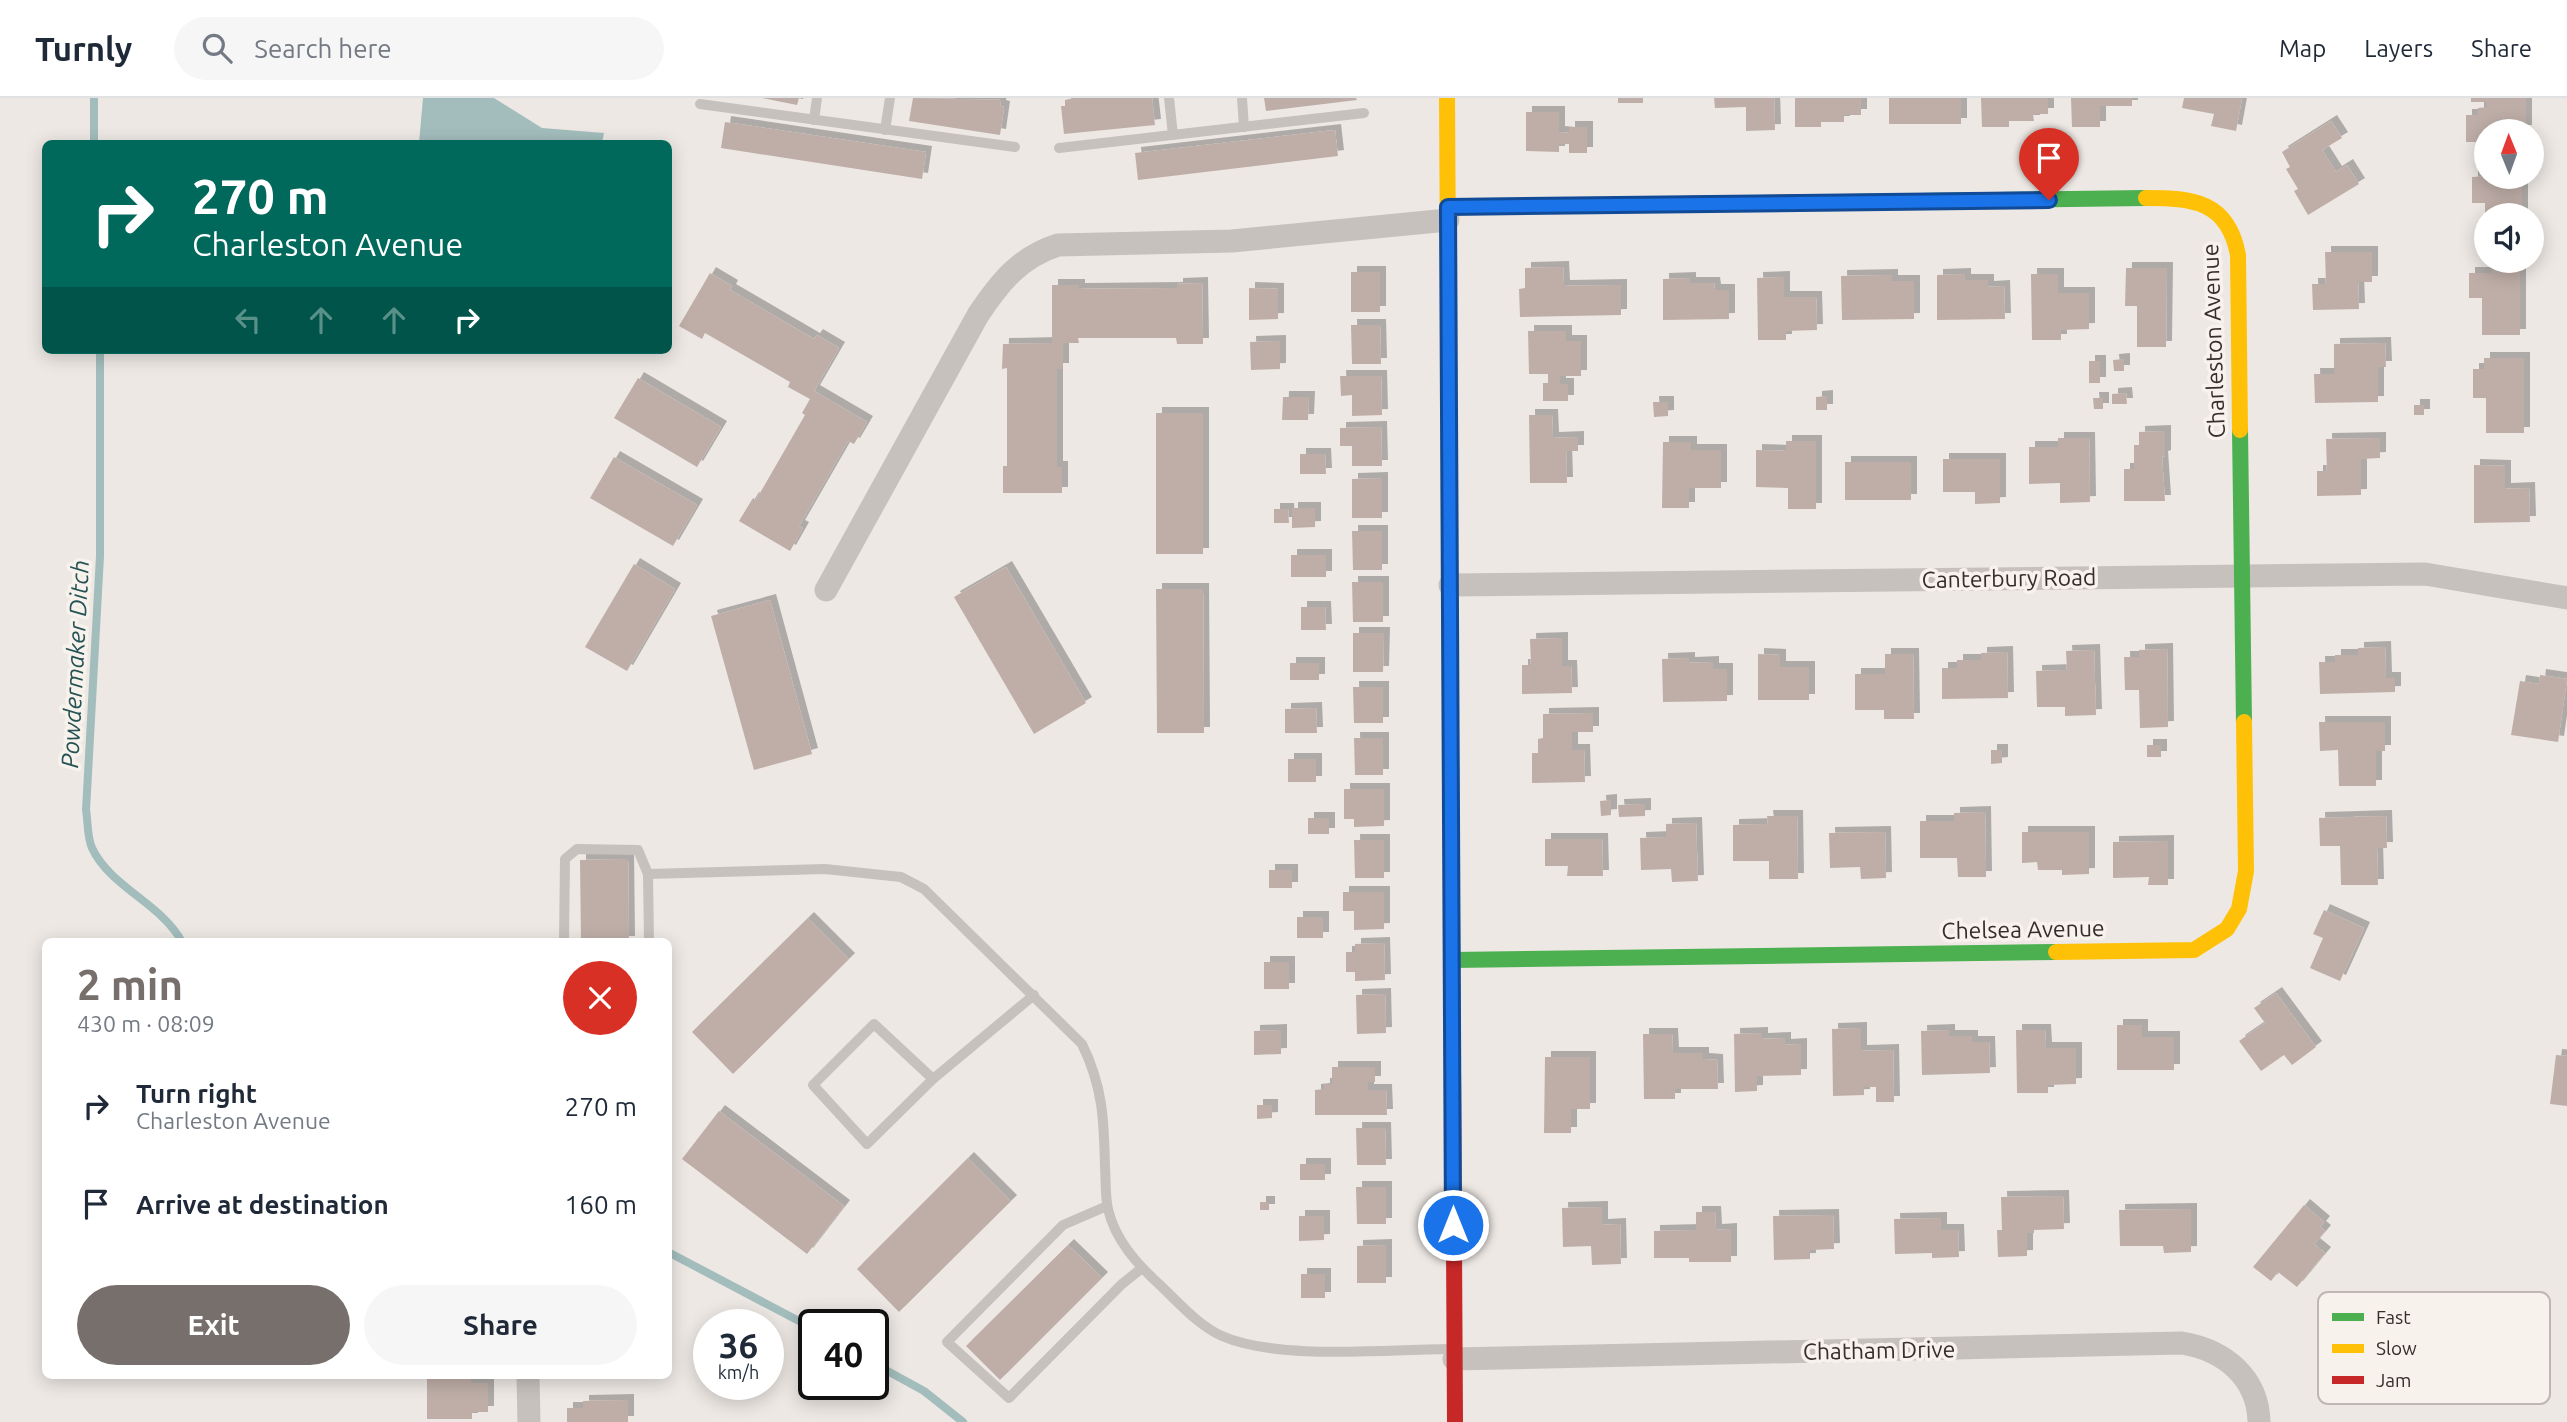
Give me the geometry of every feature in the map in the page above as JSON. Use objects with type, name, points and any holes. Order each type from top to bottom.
[{"type":"street","points":[[1447,98],[1455,1422]]},
{"type":"street","name":"Charleston Avenue","points":[[1448,214],[2185,198],[2204,203],[2230,226],[2238,255],[2242,575]]},
{"type":"street","points":[[826,590],[978,315],[1002,281],[1039,251],[1078,243],[1232,241],[1448,214]]},
{"type":"street","name":"Canterbury Road","points":[[1450,585],[2425,573],[2567,598]]},
{"type":"street","name":"Chelsea Avenue","points":[[1452,960],[2194,950],[2210,944],[2224,935],[2238,919],[2245,897],[2242,575]]},
{"type":"street","name":"Chatham Drive","points":[[1454,1354],[2182,1343],[2205,1347],[2223,1356],[2244,1375],[2253,1395],[2259,1422]]},
{"type":"street","points":[[528,1379],[529,1422]]},
{"type":"lane","points":[[814,120],[817,98]]},
{"type":"lane","points":[[885,130],[890,98]]},
{"type":"lane","points":[[1169,98],[1173,135]]},
{"type":"lane","points":[[1242,98],[1244,127]]},
{"type":"lane","points":[[700,104],[1015,147]]},
{"type":"lane","points":[[1059,148],[1364,113]]},
{"type":"lane","points":[[564,938],[565,859],[577,849],[638,850],[648,874],[649,938]]},
{"type":"lane","points":[[648,874],[825,869],[901,877],[924,889],[1082,1044],[1096,1071],[1103,1104],[1107,1206],[1114,1232],[1142,1268],[1220,1335],[1256,1347],[1454,1354]]},
{"type":"lane","points":[[933,1079],[874,1024],[813,1085],[867,1144],[933,1079],[1034,995]]},
{"type":"lane","points":[[1107,1206],[1063,1225],[947,1342],[1009,1398],[1122,1284],[1142,1268]]},
{"type":"water","points":[[423,98],[494,98],[542,128],[604,133],[603,140],[419,140]]},
{"type":"building","points":[[762,98],[799,98],[797,105]]},
{"type":"building","points":[[913,98],[1001,100],[1000,106],[1004,107],[1000,135],[909,121]]},
{"type":"building","points":[[1152,98],[1155,125],[1064,134],[1061,106],[1065,106],[1065,100]]},
{"type":"building","points":[[1264,98],[1356,98],[1357,100],[1266,111]]},
{"type":"building","points":[[1618,98],[1643,98],[1643,103],[1618,103]]},
{"type":"building","points":[[1714,98],[1774,98],[1775,130],[1746,131],[1746,107],[1715,108]]},
{"type":"building","points":[[1795,98],[1861,98],[1861,115],[1844,115],[1844,122],[1821,122],[1821,127],[1795,127]]},
{"type":"building","points":[[1889,98],[1961,98],[1961,124],[1889,124]]},
{"type":"building","points":[[1981,98],[2048,98],[2048,114],[2033,114],[2034,121],[2009,121],[2009,127],[1982,127]]},
{"type":"building","points":[[2071,98],[2132,98],[2132,106],[2100,106],[2100,127],[2072,127]]},
{"type":"building","points":[[2184,98],[2242,98],[2236,131],[2211,126],[2214,114],[2182,108]]},
{"type":"building","points":[[2471,98],[2526,98],[2526,119],[2474,119],[2474,142],[2466,142],[2466,115],[2478,115],[2478,108],[2487,107],[2487,102],[2471,102]]},
{"type":"building","points":[[1526,112],[1559,112],[1559,132],[1569,133],[1569,127],[1587,127],[1587,153],[1569,153],[1569,144],[1559,144],[1559,152],[1526,151]]},
{"type":"building","points":[[2331,121],[2342,138],[2322,150],[2336,172],[2347,165],[2359,184],[2308,215],[2294,191],[2298,189],[2286,169],[2290,167],[2282,152]]},
{"type":"building","points":[[725,122],[926,152],[922,179],[721,148]]},
{"type":"building","points":[[1335,130],[1338,156],[1138,180],[1135,153]]},
{"type":"building","points":[[2472,177],[2474,189],[2522,189],[2522,203],[2472,203]]},
{"type":"building","points":[[2325,252],[2372,252],[2372,282],[2358,282],[2359,309],[2313,310],[2312,284],[2326,284]]},
{"type":"building","points":[[1563,267],[1564,286],[1621,285],[1621,315],[1520,317],[1519,289],[1525,288],[1525,268]]},
{"type":"building","points":[[2126,268],[2167,268],[2166,347],[2137,347],[2137,306],[2125,306]]},
{"type":"building","points":[[1351,272],[1380,272],[1380,312],[1351,312]]},
{"type":"building","points":[[710,273],[732,286],[730,290],[814,339],[817,335],[839,348],[814,391],[867,422],[854,444],[848,441],[799,526],[803,528],[790,551],[739,521],[753,498],[756,500],[805,415],[802,413],[810,399],[788,387],[790,382],[705,333],[702,339],[679,326]]},
{"type":"building","points":[[2469,273],[2520,273],[2520,335],[2482,335],[2482,298],[2469,298]]},
{"type":"building","points":[[1965,274],[1965,280],[1988,280],[1988,287],[2004,286],[2005,319],[1937,320],[1937,275]]},
{"type":"building","points":[[2031,274],[2058,274],[2058,293],[2089,293],[2089,329],[2061,330],[2061,340],[2032,340]]},
{"type":"building","points":[[1892,275],[1892,281],[1914,281],[1914,319],[1842,320],[1841,276]]},
{"type":"building","points":[[1784,277],[1784,297],[1816,297],[1817,330],[1786,331],[1786,340],[1758,340],[1757,278]]},
{"type":"building","points":[[1690,278],[1690,283],[1714,283],[1715,290],[1729,290],[1729,319],[1663,320],[1663,279]]},
{"type":"building","points":[[1202,283],[1203,344],[1177,344],[1176,338],[1078,338],[1079,343],[1063,343],[1063,369],[1057,369],[1057,467],[1062,467],[1062,493],[1003,493],[1003,466],[1007,466],[1007,368],[1002,369],[1003,344],[1052,343],[1052,285],[1079,285],[1079,289],[1177,288],[1177,284]]},
{"type":"building","points":[[1249,288],[1278,289],[1278,319],[1249,320]]},
{"type":"building","points":[[1351,325],[1380,325],[1381,364],[1352,364]]},
{"type":"building","points":[[1528,331],[1566,331],[1566,341],[1581,341],[1581,376],[1560,376],[1560,384],[1568,384],[1568,401],[1543,401],[1543,383],[1548,383],[1548,374],[1529,374]]},
{"type":"building","points":[[1280,341],[1280,369],[1251,370],[1250,342]]},
{"type":"building","points":[[2385,343],[2386,367],[2378,367],[2378,402],[2315,403],[2314,374],[2334,374],[2334,344]]},
{"type":"building","points":[[2484,358],[2524,358],[2524,433],[2486,433],[2486,398],[2473,398],[2473,369],[2484,369]]},
{"type":"building","points":[[2124,359],[2124,371],[2114,371],[2113,360]]},
{"type":"building","points":[[2089,361],[2100,361],[2100,383],[2089,383]]},
{"type":"building","points":[[1340,376],[1381,376],[1382,415],[1352,416],[1352,395],[1341,396]]},
{"type":"building","points":[[638,378],[721,427],[697,467],[614,418]]},
{"type":"building","points":[[2126,393],[2127,404],[2112,404],[2112,394]]},
{"type":"building","points":[[1827,396],[1827,410],[1816,410],[1816,397]]},
{"type":"building","points":[[1283,397],[1309,397],[1308,420],[1282,420]]},
{"type":"building","points":[[2093,398],[2103,398],[2103,409],[2094,409]]},
{"type":"building","points":[[1653,402],[1668,402],[1668,416],[1654,417]]},
{"type":"building","points":[[2414,405],[2424,405],[2424,415],[2414,415]]},
{"type":"building","points":[[1156,413],[1203,413],[1203,554],[1156,554]]},
{"type":"building","points":[[1529,415],[1552,415],[1553,438],[1578,437],[1578,451],[1566,451],[1567,483],[1530,483]]},
{"type":"building","points":[[1381,427],[1382,466],[1352,466],[1352,446],[1340,446],[1340,428]]},
{"type":"building","points":[[2165,431],[2165,456],[2162,457],[2165,501],[2124,501],[2124,469],[2134,469],[2134,445],[2139,445],[2139,432]]},
{"type":"building","points":[[2058,438],[2089,438],[2090,502],[2060,503],[2060,483],[2029,484],[2029,447],[2058,447]]},
{"type":"building","points":[[2380,438],[2380,458],[2361,459],[2361,495],[2317,496],[2317,471],[2327,471],[2326,439]]},
{"type":"building","points":[[1786,441],[1816,441],[1816,509],[1788,509],[1788,488],[1756,487],[1756,450],[1786,451]]},
{"type":"building","points":[[1663,442],[1691,442],[1691,450],[1721,450],[1721,488],[1689,488],[1689,508],[1662,508]]},
{"type":"building","points":[[1300,454],[1325,454],[1326,474],[1300,474]]},
{"type":"building","points":[[614,457],[697,505],[673,546],[590,498]]},
{"type":"building","points":[[1943,459],[2000,459],[2000,503],[1975,504],[1975,492],[1943,492]]},
{"type":"building","points":[[1845,462],[1911,462],[1911,500],[1845,500]]},
{"type":"building","points":[[2474,465],[2505,466],[2505,489],[2529,488],[2530,522],[2474,523]]},
{"type":"building","points":[[1382,478],[1382,518],[1352,518],[1352,479]]},
{"type":"building","points":[[1292,508],[1315,508],[1315,527],[1292,528]]},
{"type":"building","points":[[1274,509],[1288,509],[1289,523],[1274,523]]},
{"type":"building","points":[[1352,531],[1382,531],[1382,570],[1353,570]]},
{"type":"building","points":[[1291,555],[1326,555],[1326,577],[1291,577]]},
{"type":"building","points":[[634,564],[675,589],[627,671],[585,647]]},
{"type":"building","points":[[1006,567],[1086,703],[1034,734],[954,597]]},
{"type":"building","points":[[1352,582],[1383,582],[1383,622],[1353,622]]},
{"type":"building","points":[[1156,589],[1203,589],[1204,733],[1157,733]]},
{"type":"building","points":[[770,600],[812,754],[754,770],[711,616]]},
{"type":"building","points":[[1301,607],[1325,607],[1326,630],[1301,630]]},
{"type":"building","points":[[1353,633],[1384,633],[1383,672],[1353,672]]},
{"type":"building","points":[[1562,638],[1562,666],[1571,666],[1572,693],[1522,694],[1522,665],[1531,665],[1530,639]]},
{"type":"building","points":[[2385,647],[2386,678],[2395,678],[2395,692],[2320,694],[2319,662],[2335,662],[2335,655],[2358,655],[2358,648]]},
{"type":"building","points":[[2167,649],[2168,727],[2140,728],[2139,690],[2125,690],[2124,657],[2139,657],[2139,650]]},
{"type":"building","points":[[2094,650],[2096,715],[2065,716],[2065,707],[2037,707],[2036,671],[2067,670],[2066,651]]},
{"type":"building","points":[[2007,652],[2008,698],[1942,699],[1942,668],[1957,668],[1957,660],[1981,660],[1981,653]]},
{"type":"building","points":[[1758,654],[1780,655],[1780,667],[1809,667],[1809,700],[1758,700]]},
{"type":"building","points":[[1885,654],[1913,654],[1914,719],[1884,719],[1884,710],[1855,710],[1855,674],[1885,674]]},
{"type":"building","points":[[1689,658],[1689,663],[1713,662],[1713,669],[1727,669],[1727,701],[1663,702],[1662,659]]},
{"type":"building","points":[[1290,663],[1319,663],[1319,680],[1290,680]]},
{"type":"building","points":[[2540,675],[2567,679],[2558,742],[2511,735],[2520,681],[2539,684]]},
{"type":"building","points":[[1353,687],[1383,687],[1383,723],[1354,723]]},
{"type":"building","points":[[1316,708],[1317,733],[1285,733],[1285,709]]},
{"type":"building","points":[[1593,713],[1593,732],[1572,732],[1572,750],[1584,750],[1585,782],[1532,783],[1532,753],[1538,753],[1538,739],[1543,738],[1543,714]]},
{"type":"building","points":[[2319,722],[2385,722],[2385,751],[2376,751],[2376,786],[2339,786],[2338,750],[2320,751]]},
{"type":"building","points":[[1354,738],[1383,738],[1383,775],[1355,775]]},
{"type":"building","points":[[2147,745],[2161,745],[2161,757],[2147,757]]},
{"type":"building","points":[[1991,750],[2002,750],[2002,763],[1991,764]]},
{"type":"building","points":[[1288,759],[1316,759],[1316,782],[1288,782]]},
{"type":"building","points":[[1344,789],[1384,789],[1384,826],[1354,827],[1354,819],[1344,819]]},
{"type":"building","points":[[1611,800],[1611,815],[1601,816],[1600,801]]},
{"type":"building","points":[[1645,804],[1645,816],[1619,817],[1618,805]]},
{"type":"building","points":[[1985,812],[1986,877],[1958,877],[1957,858],[1920,858],[1920,821],[1954,821],[1954,813]]},
{"type":"building","points":[[1767,816],[1797,816],[1798,879],[1769,879],[1769,861],[1733,861],[1733,825],[1768,824]]},
{"type":"building","points":[[2386,816],[2387,848],[2377,848],[2378,885],[2341,885],[2340,846],[2320,846],[2319,818]]},
{"type":"building","points":[[1308,818],[1329,818],[1329,834],[1308,834]]},
{"type":"building","points":[[1696,823],[1698,881],[1672,882],[1671,869],[1641,870],[1640,838],[1666,837],[1666,824]]},
{"type":"building","points":[[1885,832],[1886,878],[1861,879],[1860,867],[1830,868],[1829,833]]},
{"type":"building","points":[[2022,832],[2089,832],[2089,874],[2062,875],[2062,870],[2038,870],[2037,862],[2022,863]]},
{"type":"building","points":[[1545,839],[1602,839],[1603,876],[1567,876],[1568,866],[1545,866]]},
{"type":"building","points":[[1354,840],[1384,840],[1384,878],[1355,878]]},
{"type":"building","points":[[2168,841],[2168,885],[2148,885],[2149,877],[2113,878],[2113,842]]},
{"type":"building","points":[[628,859],[629,938],[581,938],[580,860]]},
{"type":"building","points":[[1269,870],[1292,870],[1292,888],[1269,888]]},
{"type":"building","points":[[1343,892],[1384,892],[1384,929],[1354,930],[1354,911],[1343,911]]},
{"type":"building","points":[[2324,910],[2364,928],[2340,981],[2310,968],[2323,938],[2313,934]]},
{"type":"building","points":[[1297,917],[1323,917],[1323,938],[1297,938]]},
{"type":"building","points":[[808,918],[849,959],[733,1074],[692,1032]]},
{"type":"building","points":[[1384,943],[1385,980],[1355,981],[1355,972],[1346,972],[1346,952],[1355,952],[1355,944]]},
{"type":"building","points":[[1264,962],[1289,962],[1289,989],[1264,989]]},
{"type":"building","points":[[2276,993],[2316,1047],[2292,1065],[2284,1055],[2261,1071],[2239,1041],[2265,1023],[2254,1008]]},
{"type":"building","points":[[1385,994],[1386,1033],[1357,1034],[1356,995]]},
{"type":"building","points":[[2117,1025],[2142,1025],[2142,1037],[2174,1037],[2174,1070],[2117,1070]]},
{"type":"building","points":[[1861,1028],[1861,1051],[1893,1050],[1894,1102],[1876,1102],[1876,1087],[1864,1087],[1864,1095],[1833,1096],[1832,1029]]},
{"type":"building","points":[[1281,1030],[1281,1054],[1254,1055],[1254,1031]]},
{"type":"building","points":[[1949,1030],[1949,1036],[1972,1036],[1972,1042],[1989,1042],[1990,1073],[1922,1075],[1921,1031]]},
{"type":"building","points":[[2016,1030],[2045,1030],[2046,1048],[2076,1048],[2076,1084],[2048,1085],[2048,1093],[2017,1093]]},
{"type":"building","points":[[1762,1033],[1762,1039],[1785,1038],[1785,1045],[1801,1044],[1801,1075],[1757,1076],[1757,1091],[1735,1092],[1734,1034]]},
{"type":"building","points":[[1643,1034],[1672,1034],[1673,1053],[1703,1053],[1703,1059],[1717,1060],[1718,1089],[1675,1089],[1675,1099],[1644,1099]]},
{"type":"building","points":[[2556,1055],[2567,1056],[2567,1106],[2550,1104]]},
{"type":"building","points":[[1545,1057],[1590,1057],[1590,1109],[1571,1109],[1571,1133],[1544,1133]]},
{"type":"building","points":[[1332,1067],[1375,1067],[1375,1082],[1368,1082],[1368,1090],[1386,1090],[1387,1115],[1315,1115],[1315,1090],[1324,1089],[1324,1084],[1332,1084]]},
{"type":"building","points":[[1257,1105],[1272,1105],[1272,1118],[1257,1119]]},
{"type":"building","points":[[719,1111],[844,1206],[807,1254],[682,1159]]},
{"type":"building","points":[[1356,1128],[1385,1128],[1386,1165],[1357,1165]]},
{"type":"building","points":[[968,1158],[1011,1201],[899,1312],[857,1269]]},
{"type":"building","points":[[1300,1164],[1325,1164],[1325,1180],[1300,1180]]},
{"type":"building","points":[[1356,1187],[1386,1187],[1386,1224],[1357,1224]]},
{"type":"building","points":[[2063,1196],[2064,1229],[2034,1230],[2034,1233],[2027,1233],[2027,1256],[1998,1257],[1997,1230],[2002,1230],[2001,1197]]},
{"type":"building","points":[[1260,1202],[1269,1202],[1269,1210],[1260,1210]]},
{"type":"building","points":[[2304,1205],[2324,1222],[2320,1227],[2325,1231],[2314,1244],[2325,1253],[2297,1287],[2278,1272],[2271,1281],[2253,1267]]},
{"type":"building","points":[[1602,1207],[1602,1225],[1620,1224],[1621,1264],[1592,1265],[1591,1246],[1563,1247],[1562,1208]]},
{"type":"building","points":[[2191,1209],[2191,1252],[2164,1253],[2163,1246],[2120,1246],[2119,1210]]},
{"type":"building","points":[[1696,1212],[1715,1212],[1716,1230],[1731,1229],[1731,1262],[1689,1262],[1689,1258],[1654,1258],[1654,1231],[1696,1230]]},
{"type":"building","points":[[1833,1215],[1834,1249],[1810,1250],[1810,1259],[1774,1260],[1773,1216]]},
{"type":"building","points":[[1299,1216],[1324,1216],[1324,1240],[1299,1241]]},
{"type":"building","points":[[1941,1218],[1941,1230],[1958,1230],[1959,1257],[1932,1258],[1932,1253],[1895,1254],[1894,1219]]},
{"type":"building","points":[[1068,1245],[1102,1278],[1000,1380],[966,1346]]},
{"type":"building","points":[[1386,1245],[1386,1283],[1357,1283],[1357,1246]]},
{"type":"building","points":[[1301,1274],[1325,1274],[1325,1298],[1301,1298]]},
{"type":"building","points":[[427,1379],[471,1379],[471,1383],[488,1383],[488,1412],[472,1412],[472,1419],[427,1419]]},
{"type":"building","points":[[628,1400],[628,1422],[567,1422],[567,1408],[583,1408],[583,1401]]},
{"type":"waterway","name":"Powdermaker Ditch","points":[[94,98],[94,140]]},
{"type":"waterway","name":"Powdermaker Ditch","points":[[100,354],[100,556],[86,810],[88,834],[100,862],[123,885],[162,916],[179,938]]},
{"type":"waterway","name":"Powdermaker Ditch","points":[[672,1254],[798,1321]]},
{"type":"waterway","name":"Powdermaker Ditch","points":[[889,1372],[924,1391],[963,1422]]},
{"type":"traffic: fast","points":[[1846,202],[2146,198]]},
{"type":"traffic: fast","points":[[2240,430],[2244,722]]},
{"type":"traffic: fast","points":[[1450,586],[1453,1071]]},
{"type":"traffic: fast","points":[[1452,960],[2056,952]]},
{"type":"traffic: slow","points":[[1447,98],[1450,586]]},
{"type":"traffic: slow","points":[[2146,198],[2179,199],[2206,206],[2226,223],[2233,237],[2238,255],[2240,430]]},
{"type":"traffic: slow","points":[[2056,952],[2194,950],[2227,929],[2239,909],[2246,871],[2244,722]]},
{"type":"traffic: jam","points":[[1448,207],[1846,202]]},
{"type":"traffic: jam","points":[[1453,1071],[1455,1422]]},
{"type":"route","points":[[1453,1225],[1448,207],[2049,200]]}]
